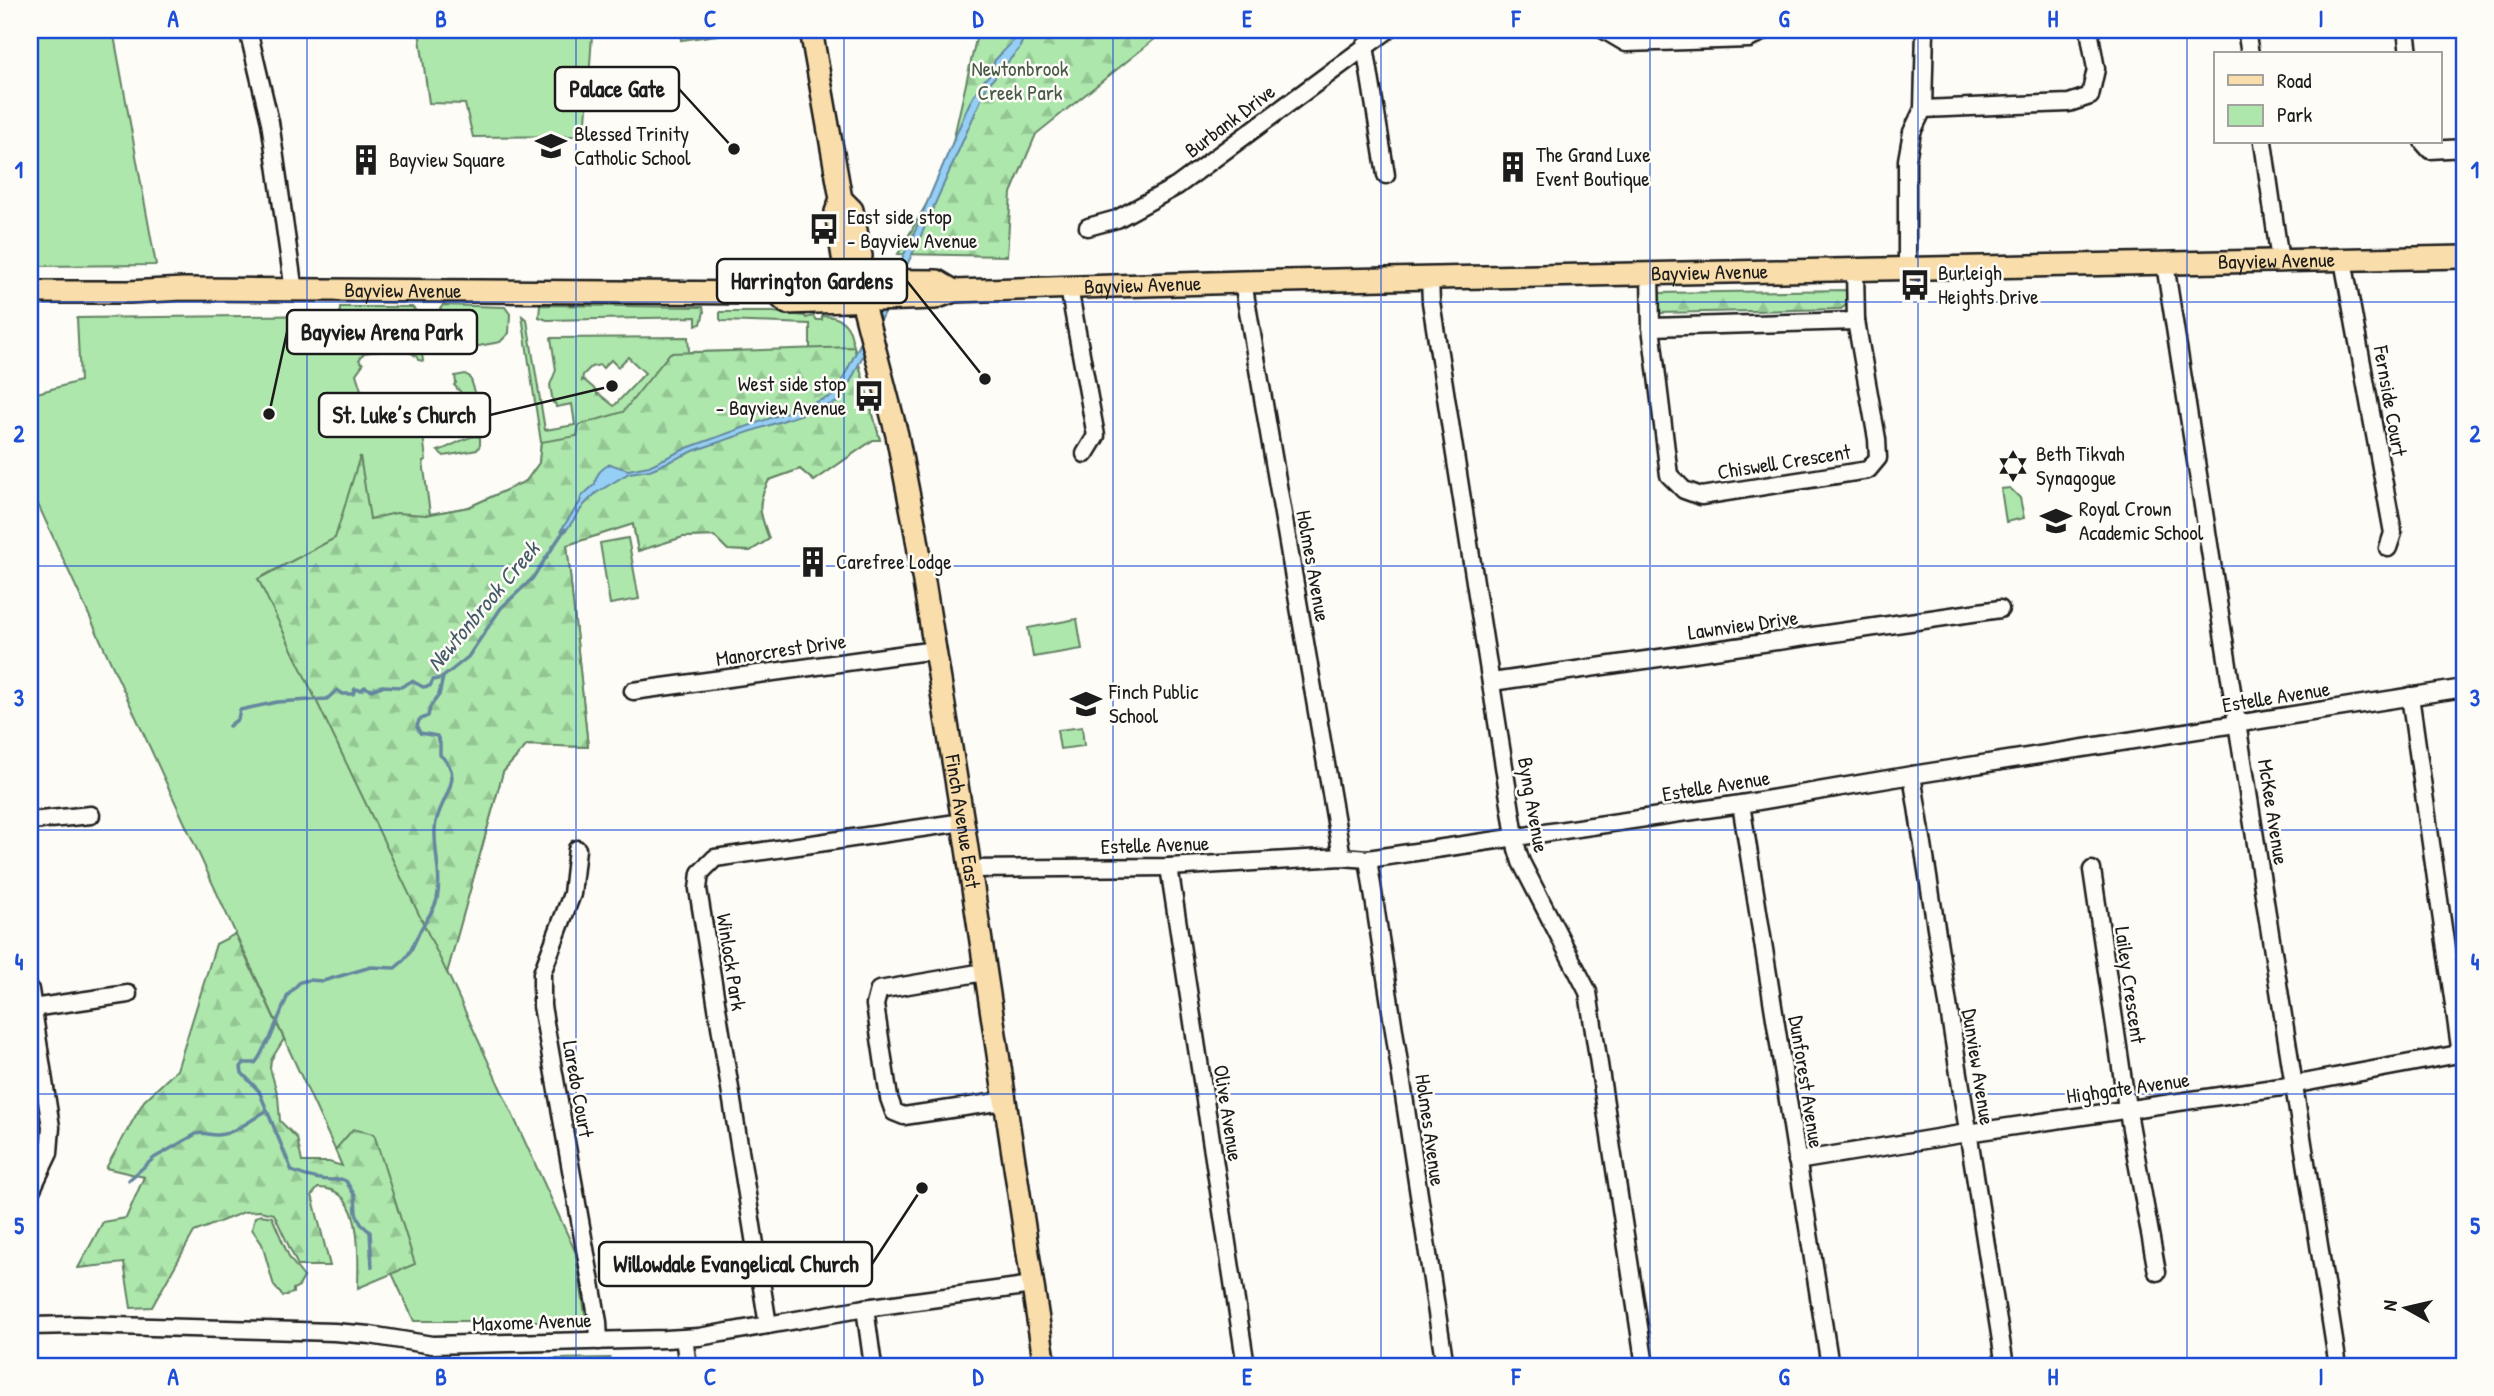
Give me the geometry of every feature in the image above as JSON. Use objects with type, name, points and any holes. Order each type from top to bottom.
[{"type":"main road","name":"Finch Avenue East","points":[[811,30],[841,199],[836,212],[843,257],[857,281],[897,435],[963,822],[1045,1366]]},
{"type":"main road","name":"Bayview Avenue","points":[[30,292],[183,289],[776,293],[787,303],[862,302],[935,298],[954,291],[1243,282],[2464,257]]},
{"type":"main road","name":"Bayview Avenue","points":[[776,293],[784,280],[937,281],[954,291]]},
{"type":"street","points":[[248,30],[270,122],[294,291]]},
{"type":"street","points":[[1604,30],[1626,43],[1749,39],[1765,30]]},
{"type":"street","points":[[1907,269],[1907,160],[1912,132],[1923,109],[1925,30]]},
{"type":"street","points":[[1923,109],[2069,103],[2090,96],[2096,69],[2090,30]]},
{"type":"street","points":[[2246,30],[2250,52]]},
{"type":"street","points":[[2406,30],[2409,52]]},
{"type":"street","name":"Burbank Drive","points":[[1088,227],[1117,219],[1177,186],[1384,31]]},
{"type":"street","points":[[1365,46],[1386,175]]},
{"type":"street","points":[[2263,144],[2280,261]]},
{"type":"street","points":[[2425,144],[2430,150],[2464,148]]},
{"type":"street","name":"Fernside Court","points":[[2343,260],[2393,533],[2388,548]]},
{"type":"street","name":"McKee Avenue","points":[[2165,264],[2338,1366]]},
{"type":"street","name":"Chiswell Crescent","points":[[1650,274],[1651,327],[1669,475],[1684,490],[1701,496],[1868,470],[1878,458],[1856,321],[1855,270]]},
{"type":"street","name":"Byng Avenue","points":[[1430,279],[1431,302],[1515,836],[1521,862],[1588,992],[1645,1366]]},
{"type":"street","name":"Holmes Avenue","points":[[1243,282],[1342,857]]},
{"type":"street","points":[[1069,288],[1096,436],[1085,454]]},
{"type":"street","points":[[1651,327],[1856,321]]},
{"type":"street","name":"Lawnview Drive","points":[[1492,682],[2000,609]]},
{"type":"street","name":"Manorcrest Drive","points":[[633,691],[934,650]]},
{"type":"street","name":"Estelle Avenue","points":[[968,869],[1169,867],[1342,857],[1368,859],[1741,804],[2464,688]]},
{"type":"street","points":[[2410,696],[2460,1053]]},
{"type":"street","name":"Dunview Avenue","points":[[1912,775],[2005,1366]]},
{"type":"street","name":"Dunforest Avenue","points":[[1741,804],[1830,1366]]},
{"type":"street","points":[[30,821],[91,815]]},
{"type":"street","name":"Winlock Park","points":[[768,1325],[698,889],[700,873],[715,858],[963,822]]},
{"type":"street","name":"Laredo Court","points":[[577,849],[572,894],[542,973],[542,1006],[598,1322],[599,1341]]},
{"type":"street","name":"Holmes Avenue","points":[[1368,859],[1445,1366]]},
{"type":"street","name":"Olive Avenue","points":[[1169,867],[1246,1366]]},
{"type":"street","name":"Lailey Crescent","points":[[2092,870],[2127,1108],[2157,1272]]},
{"type":"street","points":[[984,972],[879,990],[875,1005],[889,1098],[894,1112],[904,1116],[1004,1101]]},
{"type":"street","points":[[30,990],[51,1126],[48,1153],[30,1193]]},
{"type":"street","points":[[32,1008],[128,995]]},
{"type":"street","name":"Highgate Avenue","points":[[1797,1161],[2127,1108],[2294,1085],[2460,1053]]},
{"type":"street","name":"Maxome Avenue","points":[[30,1326],[334,1332],[432,1345],[684,1338],[864,1308],[1032,1285]]},
{"type":"street","points":[[864,1308],[873,1366]]},
{"type":"street","points":[[684,1338],[688,1366]]},
{"type":"green space","points":[[30,30],[113,30],[156,265],[30,266]]},
{"type":"green space","points":[[680,30],[746,30],[746,31],[681,40]]},
{"type":"green space","name":"Newtonbrook Creek Park","points":[[978,30],[1166,30],[1036,134],[1011,193],[1007,256],[898,254],[947,168]]},
{"type":"green space","points":[[419,31],[592,36],[585,136],[473,137],[465,104],[429,103]]},
{"type":"green space","points":[[1847,290],[1846,305],[1841,309],[1659,313],[1658,293]]},
{"type":"green space","points":[[443,305],[505,307],[510,314],[509,333],[500,342],[457,350],[448,342],[441,329],[438,312]]},
{"type":"green space","points":[[540,305],[703,307],[704,312],[701,324],[696,325],[696,317],[547,320],[539,317]]},
{"type":"green space","points":[[340,307],[412,307],[417,312],[423,361],[403,347],[364,353],[359,360],[363,364],[356,374],[361,390],[384,407],[388,402],[422,426],[426,460],[423,461],[430,514],[469,507],[526,481],[539,463],[541,442],[522,316],[527,320],[545,430],[575,425],[572,404],[556,407],[553,403],[550,385],[556,370],[551,338],[688,337],[689,352],[810,350],[810,324],[722,321],[720,312],[773,312],[806,318],[813,316],[816,320],[822,320],[822,316],[835,318],[842,321],[850,332],[880,440],[873,440],[814,481],[800,469],[769,480],[760,509],[769,539],[750,551],[728,550],[714,536],[683,537],[638,551],[633,524],[567,545],[588,747],[527,745],[503,772],[447,972],[576,1253],[586,1321],[414,1321],[30,487],[30,395],[80,381],[77,318],[340,315]],"holes":[[[628,357],[645,373],[614,406],[582,381],[583,375],[591,367],[600,365],[603,368],[611,360],[618,367]]]},
{"type":"green space","points":[[854,347],[880,440],[873,440],[814,481],[800,469],[769,480],[760,509],[769,539],[750,551],[728,550],[714,536],[683,537],[638,551],[633,524],[567,545],[588,747],[527,745],[503,772],[447,973],[258,579],[335,538],[360,456],[370,519],[396,513],[426,515],[469,507],[526,481],[539,463],[541,442],[577,436],[579,425],[623,412],[670,353]]},
{"type":"green space","points":[[465,374],[470,377],[478,401],[476,428],[462,418],[467,410],[465,397],[454,385],[455,376]]},
{"type":"green space","points":[[480,437],[477,450],[444,456],[438,451],[465,439]]},
{"type":"green space","points":[[2010,488],[2020,498],[2024,518],[2006,522],[2001,489]]},
{"type":"green space","points":[[628,538],[639,599],[610,604],[600,543]]},
{"type":"green space","points":[[1077,619],[1082,649],[1033,657],[1028,628]]},
{"type":"green space","points":[[1082,727],[1084,746],[1060,749],[1057,730]]},
{"type":"green space","points":[[235,934],[284,1039],[271,1060],[270,1068],[278,1096],[280,1121],[297,1138],[302,1162],[329,1162],[342,1166],[335,1150],[353,1129],[374,1134],[415,1264],[358,1288],[358,1242],[351,1211],[344,1199],[333,1191],[318,1188],[312,1195],[330,1266],[298,1266],[274,1214],[244,1212],[194,1232],[152,1307],[131,1308],[124,1263],[78,1268],[103,1222],[126,1218],[144,1177],[106,1168],[144,1101],[177,1070],[216,944]]},
{"type":"green space","points":[[255,1217],[272,1217],[290,1259],[304,1277],[299,1286],[293,1289],[293,1293],[283,1296],[274,1286],[262,1244],[252,1229]]},
{"type":"green space","points":[[610,1358],[614,1366],[505,1366],[502,1360]]},
{"type":"green space","points":[[502,1360],[505,1366],[416,1366],[414,1362]]},
{"type":"water","points":[[1018,30],[1027,30],[1019,49],[987,86],[919,240],[841,401],[696,450],[650,470],[629,473],[596,493],[565,532],[561,530],[581,497],[595,484],[600,472],[610,464],[628,470],[649,466],[687,448],[835,395],[912,238],[969,104],[991,73],[995,60],[1015,39]]},
{"type":"waterway","name":"Newtonbrook Creek","points":[[372,1267],[370,1232],[361,1224],[356,1213],[355,1196],[346,1181],[316,1178],[292,1171],[259,1091],[242,1073],[241,1067],[244,1063],[255,1063],[270,1039],[288,995],[300,982],[323,981],[371,967],[395,968],[410,952],[437,899],[439,882],[435,829],[440,809],[449,791],[452,773],[440,755],[437,736],[420,733],[417,727],[419,720],[428,716],[430,707],[439,695],[443,677],[468,657],[501,608],[532,579],[565,529]]},
{"type":"waterway","points":[[229,726],[238,719],[240,710],[277,702],[327,699],[337,690],[343,694],[353,694],[355,689],[401,687],[412,681],[423,687],[430,686],[433,680],[442,678]]},
{"type":"waterway","points":[[129,1180],[154,1158],[196,1134],[231,1132],[266,1111]]},
{"type":"place","name":"Blessed Trinity Catholic School","points":[[551,146]]},
{"type":"place","name":"Palace Gate","points":[[734,149]]},
{"type":"place","name":"Bayview Square","points":[[366,160]]},
{"type":"place","name":"The Grand Luxe Event Boutique","points":[[1513,167]]},
{"type":"place","name":"East side stop - Bayview Avenue","points":[[824,229]]},
{"type":"place","name":"Burleigh Heights Drive","points":[[1915,285]]},
{"type":"place","name":"Harrington Gardens","points":[[985,379]]},
{"type":"place","name":"St. Luke’s Church","points":[[612,386]]},
{"type":"place","name":"West side stop - Bayview Avenue","points":[[869,396]]},
{"type":"place","name":"Bayview Arena Park","points":[[269,414]]},
{"type":"place","name":"Beth Tikvah Synagogue","points":[[2013,466]]},
{"type":"place","name":"Royal Crown Academic School","points":[[2056,521]]},
{"type":"place","name":"Carefree Lodge","points":[[813,562]]},
{"type":"place","name":"Finch Public School","points":[[1086,704]]},
{"type":"place","name":"Willowdale Evangelical Church","points":[[922,1188]]}]
